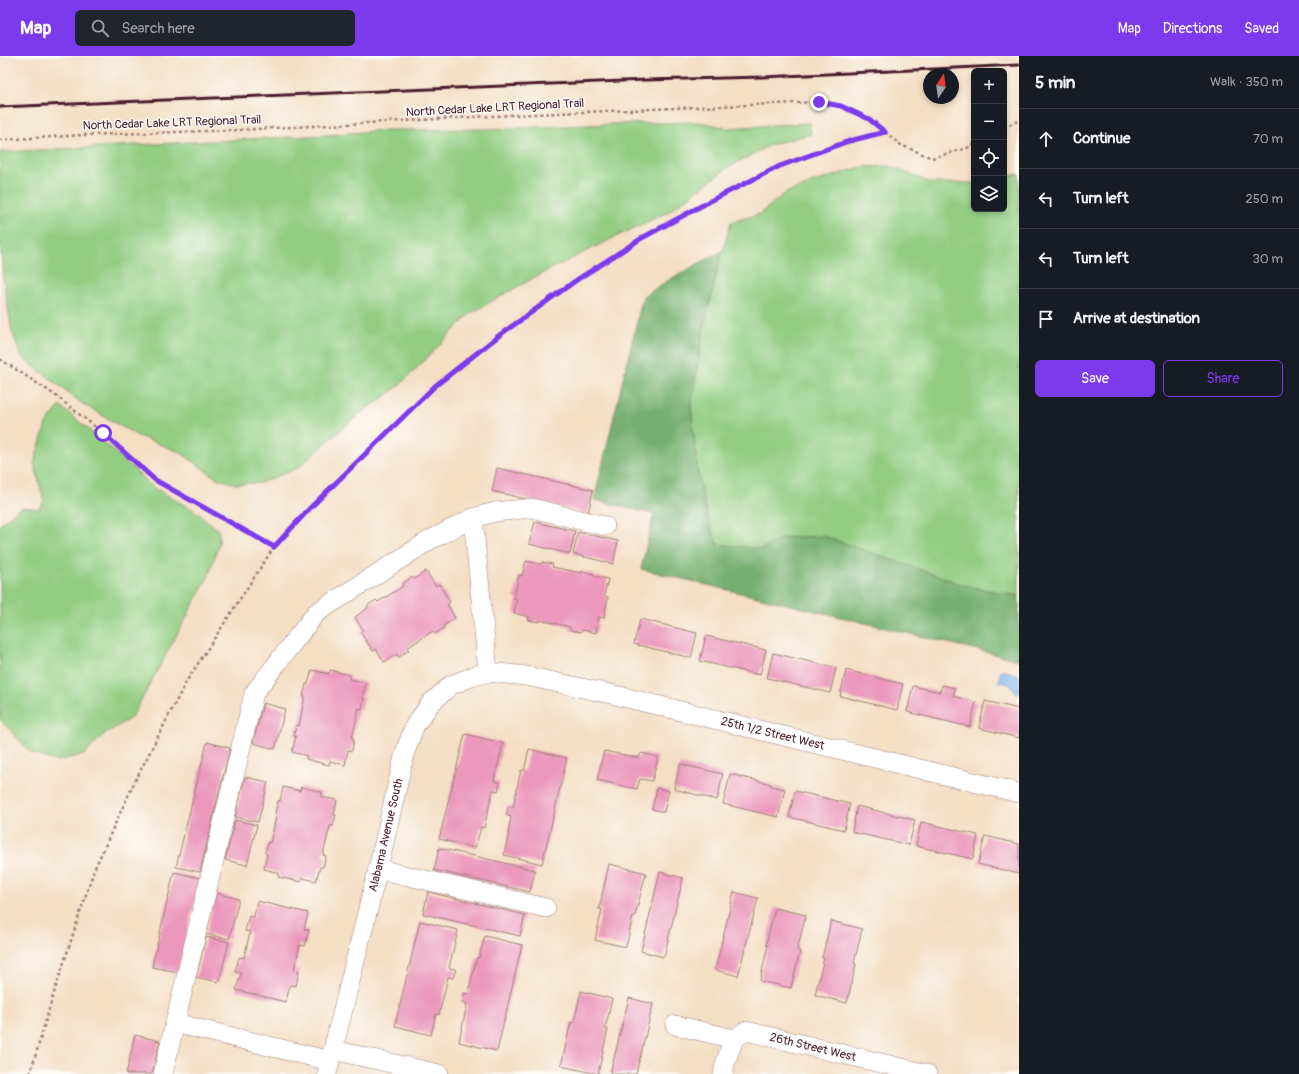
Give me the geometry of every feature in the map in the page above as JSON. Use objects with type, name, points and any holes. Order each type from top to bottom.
[{"type":"street","points":[[163,1074],[254,693],[316,613],[430,540],[473,518],[495,512],[532,508],[605,526]]},
{"type":"street","points":[[473,518],[488,672]]},
{"type":"street","name":"Alabama Avenue South","points":[[330,1062],[378,869],[405,752],[415,725],[431,703],[451,685],[488,672],[526,676]]},
{"type":"street","name":"25th 1/2 Street West","points":[[526,676],[615,695],[1019,792]]},
{"type":"street","points":[[378,869],[546,908]]},
{"type":"street","points":[[175,1023],[330,1062],[439,1074]]},
{"type":"street","name":"26th Street West","points":[[676,1025],[740,1035],[927,1074]]},
{"type":"street","points":[[723,1074],[726,1060],[740,1035]]},
{"type":"path","name":"North Cedar Lake LRT Regional Trail","points":[[0,140],[819,102],[841,106],[869,119],[901,145],[932,158],[971,146]]},
{"type":"path","points":[[1007,126],[1019,120]]},
{"type":"path","points":[[30,1074],[52,999],[94,870],[132,785],[186,682],[274,547],[310,508],[435,386],[501,334],[578,279],[642,238],[714,199],[780,166],[849,141],[885,132]]},
{"type":"path","points":[[0,359],[55,395],[103,433],[155,480],[274,547]]},
{"type":"green space","points":[[700,122],[727,128],[810,123],[811,134],[772,144],[729,167],[668,212],[535,277],[471,313],[399,386],[353,419],[298,468],[260,483],[236,484],[216,478],[180,452],[136,435],[83,404],[22,357],[12,332],[3,276],[0,238],[0,152],[328,135],[385,130],[491,129]]},
{"type":"green space","points":[[890,166],[931,183],[971,183],[971,212],[1007,212],[1007,176],[1019,174],[1019,596],[967,586],[781,538],[762,549],[717,544],[709,523],[698,475],[691,407],[703,331],[718,267],[731,222],[760,214],[785,193],[861,167]]},
{"type":"green space","points":[[722,251],[703,331],[691,407],[698,475],[709,523],[717,544],[762,549],[781,538],[824,536],[967,586],[1019,596],[1019,660],[641,569],[654,514],[594,500],[643,296],[679,274]]},
{"type":"green space","points":[[60,406],[111,448],[154,488],[197,512],[219,531],[219,543],[209,575],[132,717],[102,736],[84,755],[55,761],[31,753],[0,719],[0,524],[21,507],[39,509],[44,501],[34,463],[46,424]]},
{"type":"water","points":[[1001,670],[1019,675],[1019,693],[1017,695],[1010,684],[999,682]]},
{"type":"building","points":[[497,468],[593,490],[588,514],[492,491]]},
{"type":"building","points":[[535,522],[575,531],[570,554],[529,544]]},
{"type":"building","points":[[578,532],[618,541],[613,564],[573,554]]},
{"type":"building","points":[[526,561],[541,564],[542,562],[553,564],[552,567],[582,573],[582,571],[594,574],[594,576],[608,579],[604,596],[608,597],[604,618],[599,617],[596,633],[582,630],[581,632],[570,630],[570,627],[540,620],[540,622],[528,620],[529,617],[514,613],[517,599],[514,598],[519,575],[522,576]]},
{"type":"building","points":[[426,571],[436,586],[439,584],[450,602],[447,604],[455,618],[443,626],[444,628],[435,634],[433,631],[407,648],[409,650],[399,657],[397,654],[384,662],[376,649],[373,651],[360,632],[363,630],[355,617],[376,600],[378,602],[403,586],[402,584],[412,577],[414,579]]},
{"type":"building","points":[[640,619],[697,633],[691,658],[634,644]]},
{"type":"building","points":[[706,636],[766,650],[760,675],[700,661]]},
{"type":"building","points":[[773,653],[836,668],[830,693],[767,678]]},
{"type":"building","points":[[312,670],[329,674],[330,670],[350,675],[349,679],[366,683],[362,698],[364,698],[362,709],[359,708],[352,738],[354,739],[352,751],[348,750],[345,765],[330,761],[329,765],[306,759],[307,756],[292,752],[296,736],[294,736],[296,725],[299,726],[305,696],[303,696]]},
{"type":"building","points":[[846,670],[903,684],[897,710],[840,696]]},
{"type":"building","points":[[942,685],[955,688],[953,696],[976,702],[970,727],[907,712],[913,686],[940,692]]},
{"type":"building","points":[[985,701],[1019,709],[1019,738],[979,728]]},
{"type":"building","points":[[263,703],[285,709],[275,749],[253,743]]},
{"type":"building","points":[[465,734],[503,743],[494,781],[500,782],[498,791],[493,790],[484,828],[481,827],[475,848],[439,839]]},
{"type":"building","points":[[207,742],[230,748],[200,872],[176,867]]},
{"type":"building","points":[[529,749],[567,758],[542,864],[504,855],[511,817],[506,815],[508,806],[513,807],[521,770],[524,771]]},
{"type":"building","points":[[604,751],[639,758],[641,753],[658,757],[652,781],[640,779],[637,789],[597,780]]},
{"type":"building","points":[[680,764],[723,774],[717,800],[674,789]]},
{"type":"building","points":[[730,774],[785,789],[778,817],[723,804]]},
{"type":"building","points":[[245,777],[268,782],[258,822],[235,817]]},
{"type":"building","points":[[283,787],[300,791],[301,787],[322,792],[321,797],[337,800],[334,815],[336,815],[333,826],[330,826],[323,855],[326,856],[323,867],[320,867],[316,881],[302,878],[301,882],[278,877],[279,873],[264,869],[267,854],[265,853],[268,842],[270,843],[277,813],[275,813],[278,801],[280,801]]},
{"type":"building","points":[[657,788],[669,791],[664,812],[652,809]]},
{"type":"building","points":[[795,791],[850,804],[844,830],[789,817]]},
{"type":"building","points":[[857,806],[915,820],[909,845],[852,832]]},
{"type":"building","points":[[235,820],[257,825],[247,865],[225,860]]},
{"type":"building","points":[[921,822],[978,835],[973,859],[916,846]]},
{"type":"building","points":[[985,836],[1019,844],[1019,874],[978,864]]},
{"type":"building","points":[[439,848],[535,870],[530,892],[434,870]]},
{"type":"building","points":[[609,864],[646,873],[635,916],[633,916],[626,947],[595,940],[602,909],[599,909]]},
{"type":"building","points":[[174,872],[200,878],[178,972],[152,967]]},
{"type":"building","points":[[660,872],[683,878],[664,957],[641,951]]},
{"type":"building","points":[[428,892],[525,915],[520,936],[423,914]]},
{"type":"building","points":[[734,892],[758,898],[738,976],[715,970]]},
{"type":"building","points":[[216,893],[239,899],[229,939],[206,934]]},
{"type":"building","points":[[257,901],[308,913],[304,929],[309,930],[305,946],[300,945],[294,970],[299,971],[296,986],[290,985],[286,1002],[236,990],[241,973],[235,972],[239,957],[244,958],[250,932],[245,931],[249,916],[254,917]]},
{"type":"building","points":[[775,908],[806,915],[797,950],[800,951],[791,988],[760,981],[768,945],[766,945]]},
{"type":"building","points":[[420,921],[458,930],[449,968],[456,969],[453,978],[448,977],[439,1015],[436,1014],[431,1035],[395,1026]]},
{"type":"building","points":[[831,921],[862,929],[847,1003],[815,995]]},
{"type":"building","points":[[485,936],[522,945],[497,1051],[459,1042],[467,1004],[462,1002],[464,993],[468,994],[477,957],[479,958]]},
{"type":"building","points":[[206,937],[229,942],[219,982],[196,977]]},
{"type":"building","points":[[581,991],[612,999],[605,1029],[608,1029],[598,1074],[561,1066],[571,1022],[574,1023]]},
{"type":"building","points":[[629,998],[653,1004],[636,1074],[610,1074]]},
{"type":"building","points":[[135,1035],[160,1041],[152,1074],[126,1074]]},
{"type":"railway","points":[[0,107],[646,80],[763,77],[1019,65]]},
{"type":"route","points":[[103,433],[155,480],[274,547],[310,508],[435,386],[501,334],[578,279],[642,238],[714,199],[780,166],[849,141],[885,132],[869,119],[841,106],[819,102]]}]
